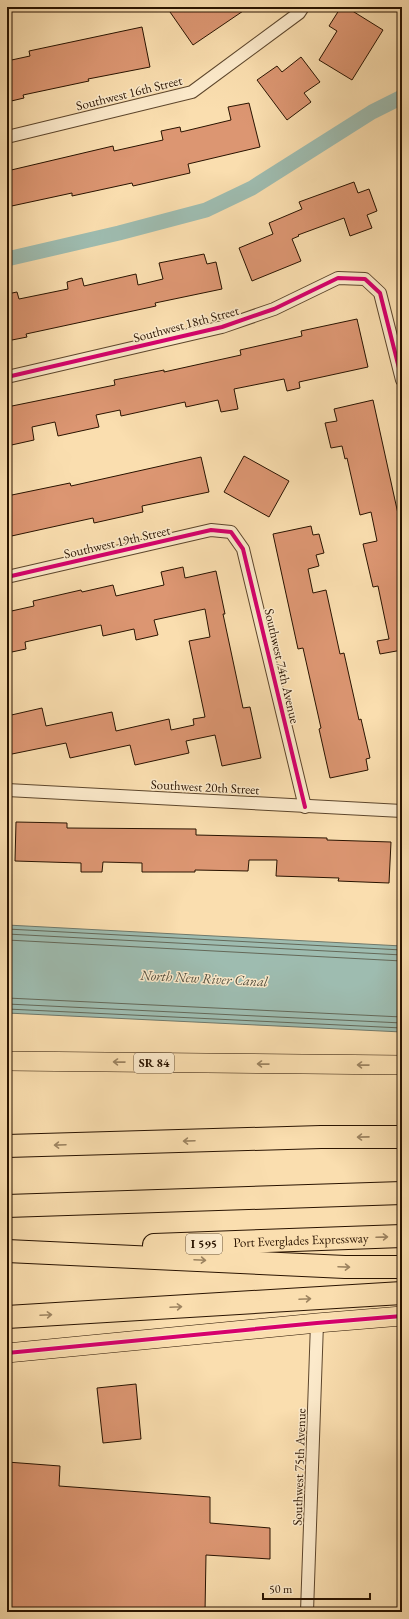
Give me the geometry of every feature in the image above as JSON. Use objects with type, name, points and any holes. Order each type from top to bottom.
[{"type":"highway","points":[[7,1146],[402,1136]]},
{"type":"highway","points":[[7,1206],[402,1193]]},
{"type":"highway","name":"Port Everglades Expressway","points":[[7,1251],[402,1236]]},
{"type":"highway","points":[[7,1251],[337,1267],[402,1267]]},
{"type":"highway","points":[[7,1317],[402,1293]]},
{"type":"main road","name":"SR 84","points":[[7,1061],[402,1065]]},
{"type":"main road","points":[[7,1353],[402,1316]]},
{"type":"street","name":"Southwest 16th Street","points":[[7,137],[192,92],[299,13],[303,7]]},
{"type":"street","name":"Southwest 18th Street","points":[[7,377],[222,327],[274,309],[338,278],[365,279],[380,293],[402,380]]},
{"type":"street","name":"Southwest 19th Street","points":[[7,577],[211,530],[231,532]]},
{"type":"street","name":"Southwest 74th Avenue","points":[[231,532],[243,549],[305,807]]},
{"type":"street","name":"Southwest 20th Street","points":[[7,790],[402,812]]},
{"type":"street","name":"Southwest 75th Avenue","points":[[307,1612],[317,1323]]},
{"type":"water","name":"North New River Canal","points":[[7,925],[402,946],[402,1032],[7,1013]]},
{"type":"building","points":[[177,7],[249,7],[193,45],[170,12]]},
{"type":"building","points":[[341,7],[346,7],[383,30],[352,80],[319,60],[337,31],[329,26]]},
{"type":"building","points":[[142,27],[150,67],[88,79],[89,81],[23,95],[24,98],[7,102],[7,61],[30,56],[29,51]]},
{"type":"building","points":[[301,57],[320,82],[304,93],[311,102],[287,120],[257,80],[277,66],[282,72]]},
{"type":"building","points":[[249,103],[260,147],[188,164],[190,173],[133,186],[132,183],[72,196],[72,193],[7,207],[7,171],[113,146],[114,151],[163,140],[161,131],[180,127],[181,132],[231,120],[228,107]]},
{"type":"building","points":[[354,182],[358,193],[369,189],[377,211],[367,215],[372,228],[350,236],[344,218],[298,235],[299,236],[292,239],[301,261],[252,281],[239,248],[273,234],[269,223],[302,209],[299,202]]},
{"type":"building","points":[[204,254],[207,264],[216,262],[222,289],[155,303],[156,306],[26,334],[27,337],[7,341],[7,294],[17,292],[19,299],[68,289],[67,282],[82,278],[84,286],[136,274],[138,285],[163,279],[159,263]]},
{"type":"building","points":[[357,319],[368,367],[299,382],[300,388],[287,391],[284,379],[234,389],[238,409],[221,412],[218,400],[186,407],[185,402],[121,416],[120,410],[96,415],[99,427],[58,436],[55,422],[32,427],[34,440],[7,446],[7,407],[115,385],[114,380],[164,370],[164,372],[241,355],[240,350],[302,336],[301,331]]},
{"type":"building","points":[[373,400],[402,532],[402,650],[380,654],[377,641],[389,639],[378,586],[373,587],[363,544],[377,541],[371,512],[360,515],[347,458],[345,459],[342,446],[331,448],[325,423],[337,421],[334,409]]},
{"type":"building","points":[[244,456],[289,481],[269,517],[224,492]]},
{"type":"building","points":[[201,457],[209,492],[142,506],[143,512],[94,523],[93,518],[7,537],[7,496],[70,483],[71,486]]},
{"type":"building","points":[[311,526],[313,535],[319,534],[324,553],[316,555],[319,566],[308,569],[313,593],[326,590],[340,654],[344,653],[359,720],[361,719],[370,758],[366,759],[368,770],[330,778],[319,729],[321,728],[303,648],[298,649],[273,534]]},
{"type":"building","points":[[183,567],[185,578],[216,571],[225,614],[223,614],[243,708],[250,707],[261,758],[222,766],[215,735],[186,741],[189,753],[135,765],[130,745],[70,758],[66,743],[7,755],[7,716],[42,708],[46,726],[112,712],[116,731],[169,719],[171,730],[194,725],[193,719],[205,717],[189,641],[210,637],[205,609],[154,620],[158,635],[136,640],[134,629],[103,636],[101,625],[25,642],[26,649],[7,653],[7,612],[34,606],[33,601],[81,590],[82,592],[113,585],[116,596],[164,585],[161,572]]},
{"type":"building","points":[[16,822],[67,823],[67,828],[196,829],[196,835],[327,838],[327,840],[391,842],[389,883],[338,881],[339,878],[276,876],[277,860],[249,860],[248,871],[195,870],[195,872],[142,872],[142,863],[103,862],[102,872],[81,872],[81,863],[15,861]]},
{"type":"building","points":[[136,1384],[141,1439],[103,1443],[97,1388]]},
{"type":"building","points":[[7,1462],[60,1466],[59,1486],[210,1497],[210,1523],[270,1528],[270,1559],[206,1555],[205,1612],[7,1612]]},
{"type":"waterway","points":[[7,259],[119,233],[206,210],[252,188],[372,112],[402,97]]},
{"type":"cycle path","points":[[7,377],[222,327],[274,309],[338,278],[365,279],[380,293],[402,380]]},
{"type":"cycle path","points":[[7,577],[211,530],[231,532],[243,549],[305,807]]},
{"type":"cycle path","points":[[7,1353],[402,1316]]}]
